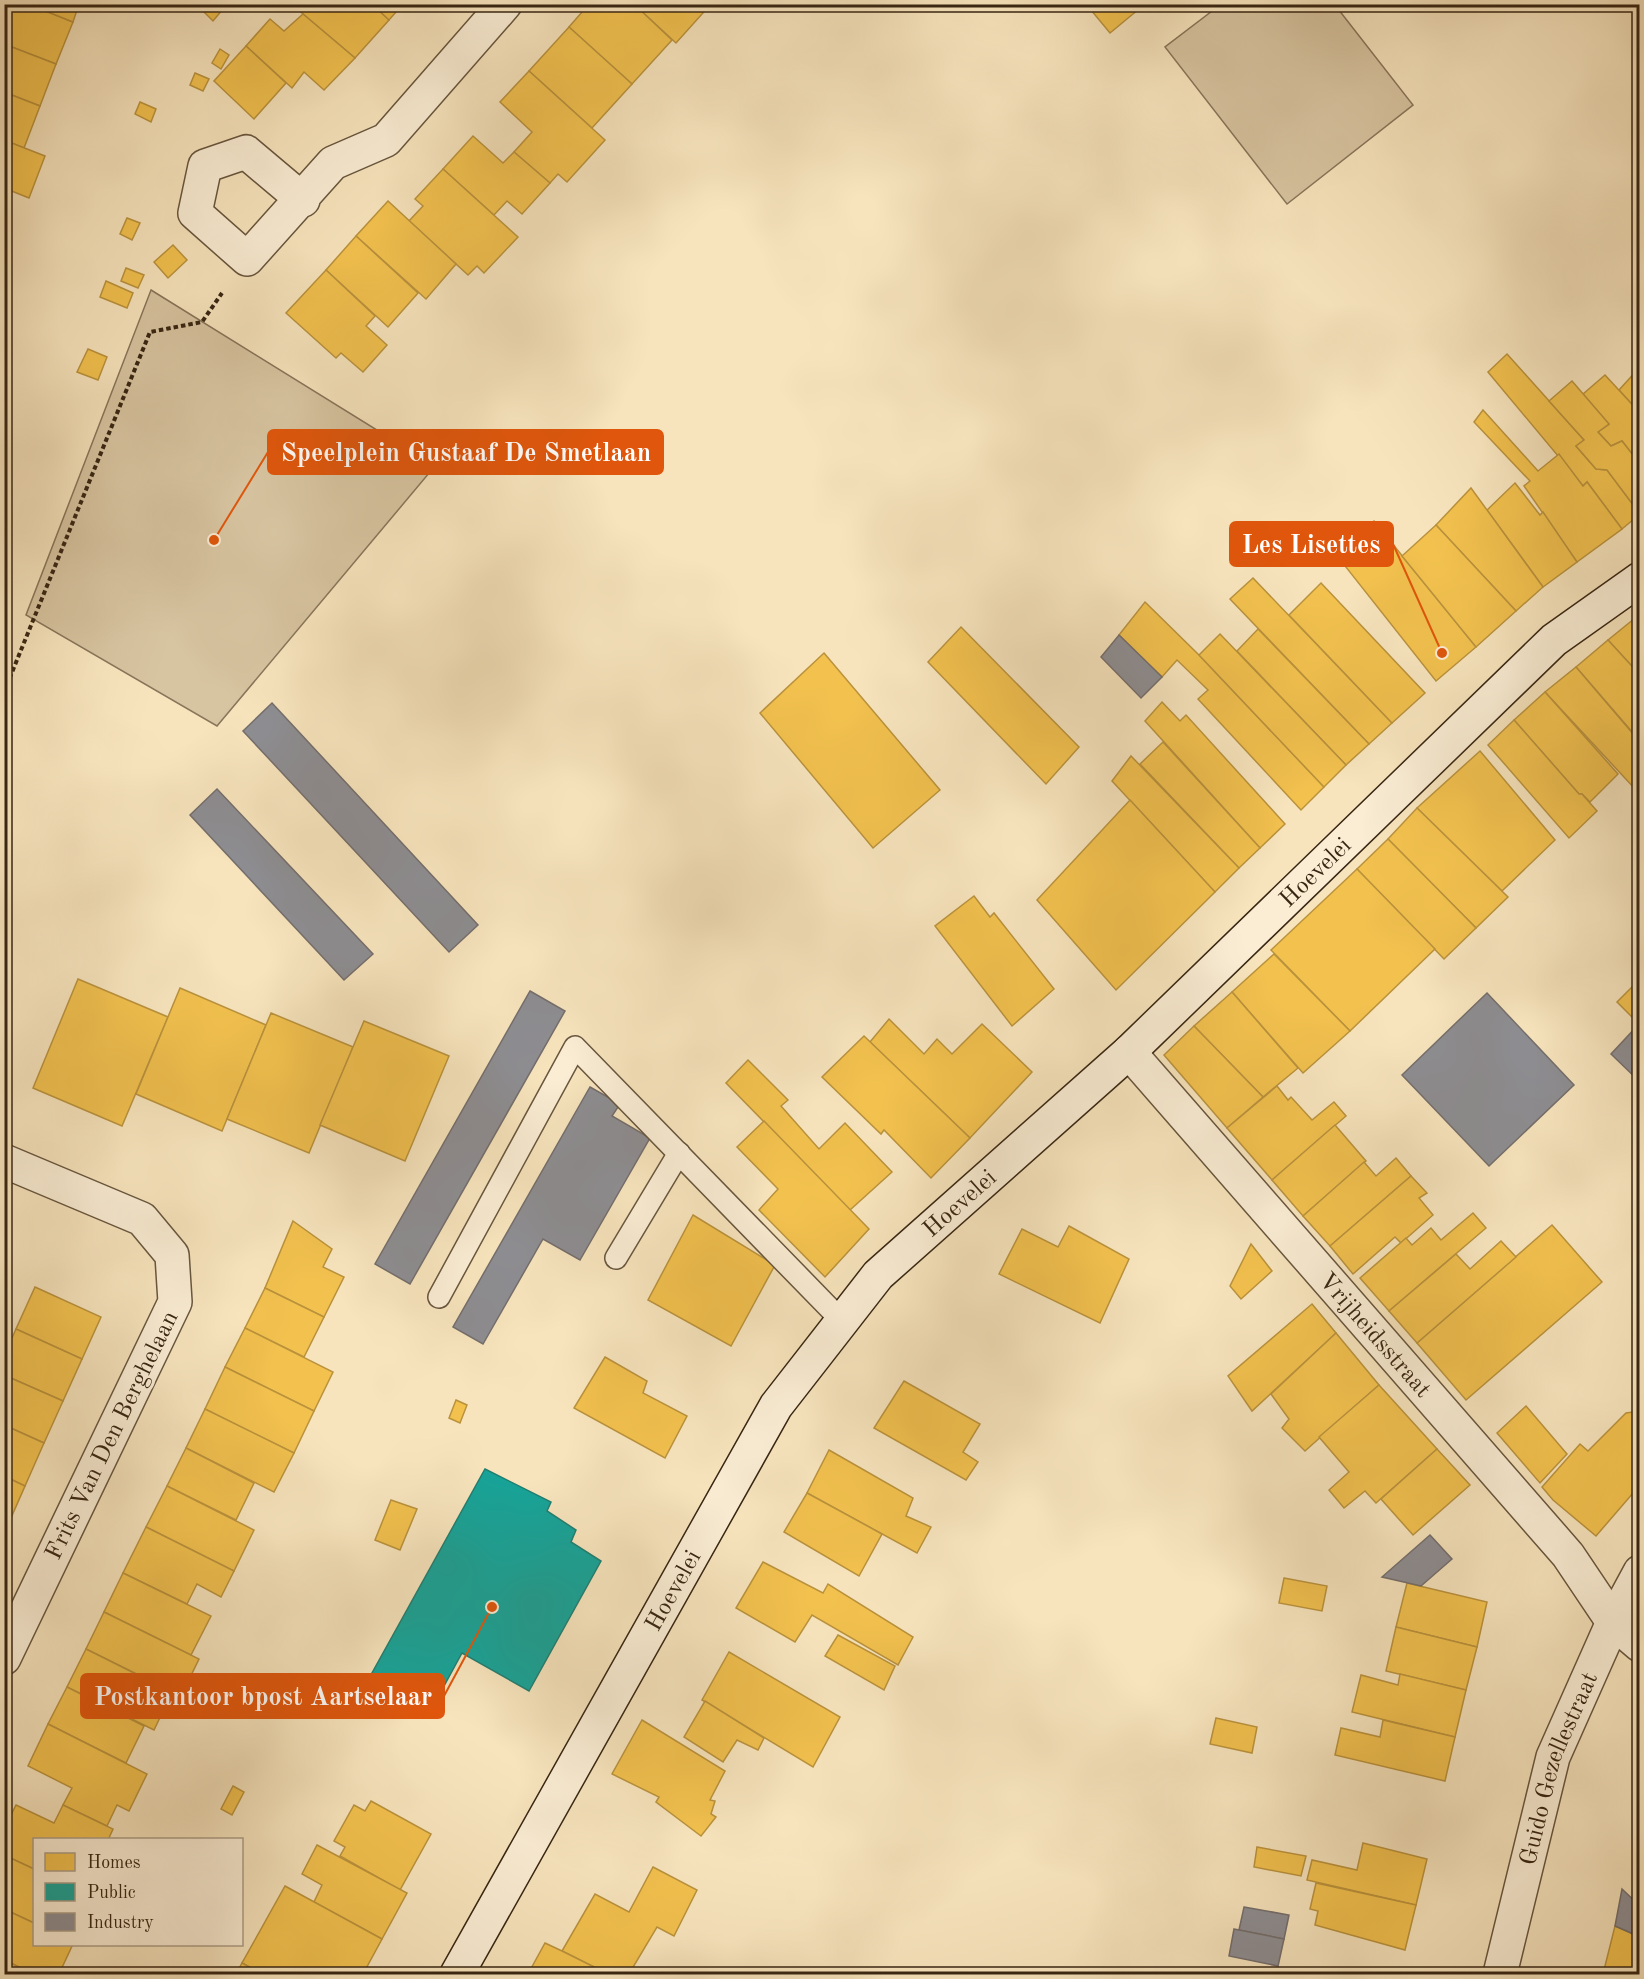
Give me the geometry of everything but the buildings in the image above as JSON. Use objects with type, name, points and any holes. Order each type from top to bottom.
[{"type":"street","points":[[303,200],[333,163],[386,140],[505,4]]},
{"type":"street","name":"Hoevelei","points":[[457,1974],[776,1406],[878,1275],[1129,1053],[1554,640],[1640,579]]},
{"type":"street","name":"Vrijheidsstraat","points":[[1129,1053],[1568,1555],[1613,1622],[1640,1646]]},
{"type":"street","name":"Frits Van Den Berghelaan","points":[[4,1161],[142,1219],[172,1255],[175,1302],[4,1658]]},
{"type":"street","name":"Guido Gezellestraat","points":[[1500,1974],[1553,1756],[1613,1622],[1640,1572]]},
{"type":"lane","points":[[439,1297],[575,1047],[842,1321]]},
{"type":"lane","points":[[616,1258],[679,1153]]},
{"type":"path","points":[[4,692],[150,332],[202,322]]},
{"type":"shaded area","points":[[1220,5],[1335,5],[1413,105],[1287,204],[1165,47]]},
{"type":"shaded area","points":[[151,290],[435,466],[217,726],[26,615]]},
{"type":"place","name":"Speelplein Gustaaf De Smetlaan","points":[[214,540]]},
{"type":"place","name":"Les Lisettes","points":[[1442,653]]},
{"type":"place","name":"Postkantoor bpost Aartselaar","points":[[492,1607]]}]
